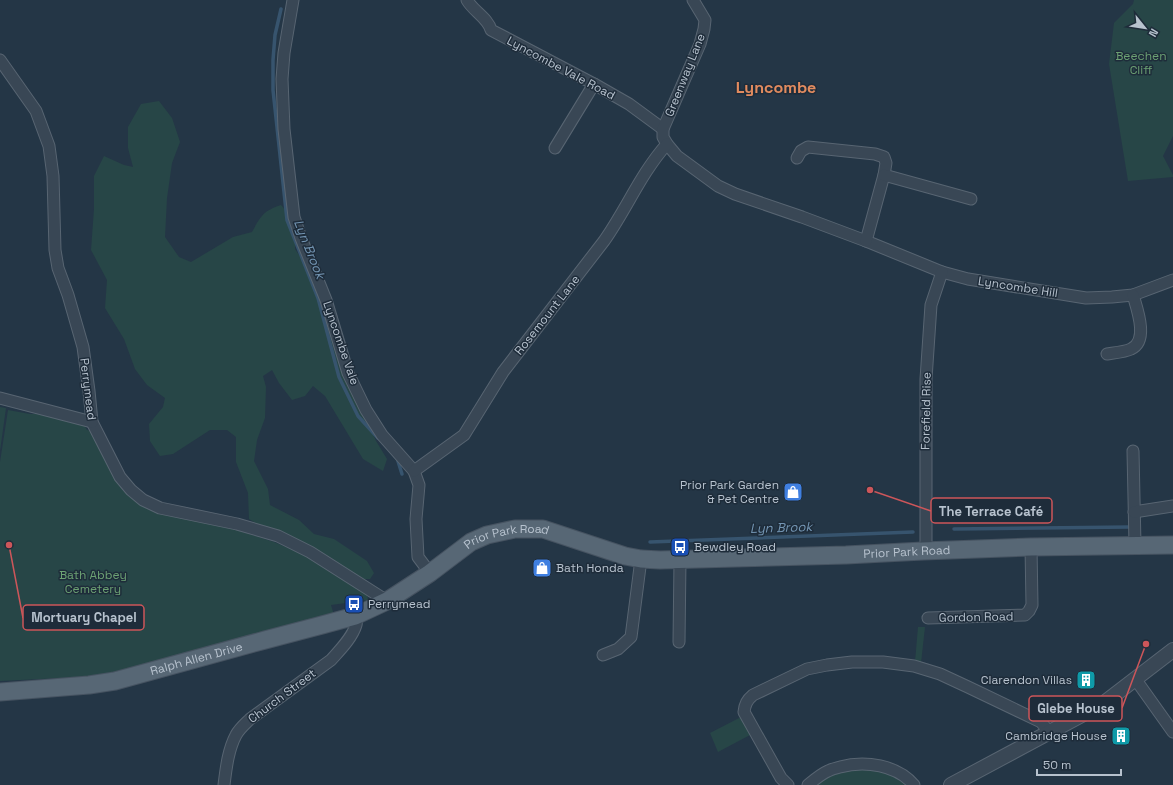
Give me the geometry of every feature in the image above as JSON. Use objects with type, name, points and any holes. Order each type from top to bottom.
[{"type":"main road","name":"Prior Park Road","points":[[387,601],[430,573],[471,542],[487,535],[515,529],[543,530],[625,556],[660,560],[846,555],[1031,547],[1173,545]]},
{"type":"main road","name":"Ralph Allen Drive","points":[[0,692],[89,685],[115,681],[355,616],[387,601]]},
{"type":"street","name":"Lyncombe Vale","points":[[293,0],[284,53],[282,79],[284,129],[294,217],[326,300],[348,373],[366,410],[382,435],[414,472],[419,485],[416,519],[418,557],[430,573]]},
{"type":"street","name":"Lyncombe Vale Road","points":[[467,0],[471,7],[490,25],[491,30],[629,104],[663,129]]},
{"type":"street","name":"Greenway Lane","points":[[663,129],[700,44],[704,29],[705,20],[692,0]]},
{"type":"street","name":"Perrymead","points":[[0,60],[36,111],[49,146],[53,176],[55,250],[58,268],[68,295],[83,347],[92,422],[120,477],[131,490],[143,500],[160,508],[237,524],[278,536],[310,552],[387,601]]},
{"type":"street","points":[[555,148],[594,84]]},
{"type":"street","name":"Lyncombe Hill","points":[[663,129],[667,144],[677,156],[718,186],[735,194],[866,241],[942,272],[968,279],[1086,298],[1133,295],[1173,280]]},
{"type":"street","name":"Rosemount Lane","points":[[414,472],[464,435],[503,372],[601,246],[657,155],[667,144]]},
{"type":"street","points":[[797,158],[801,151],[808,147],[875,154],[884,157],[886,163],[884,175],[866,241]]},
{"type":"street","points":[[884,175],[971,199]]},
{"type":"street","name":"Forefield Rise","points":[[926,551],[926,378],[931,304],[942,272]]},
{"type":"street","points":[[1107,354],[1132,349],[1139,342],[1141,332],[1140,323],[1133,295]]},
{"type":"street","points":[[0,398],[92,422]]},
{"type":"street","points":[[1133,451],[1135,545]]},
{"type":"street","points":[[1134,512],[1173,506]]},
{"type":"street","name":"Gordon Road","points":[[928,618],[1025,615],[1032,605],[1031,547]]},
{"type":"street","points":[[603,655],[618,648],[631,637],[642,559]]},
{"type":"street","points":[[679,642],[680,560]]},
{"type":"street","name":"Church Street","points":[[224,785],[225,771],[232,745],[235,736],[240,729],[250,719],[330,660],[341,649],[352,633],[356,625],[355,616]]},
{"type":"street","points":[[951,785],[1104,703],[1136,680],[1173,650]]},
{"type":"street","points":[[788,785],[781,778],[744,712],[745,705],[748,699],[753,695],[807,669],[852,662],[883,662],[914,666],[940,674],[1041,722],[1050,732]]},
{"type":"street","points":[[1136,680],[1173,732]]},
{"type":"street","points":[[808,785],[828,771],[849,765],[869,764],[891,769],[910,780],[914,785]]},
{"type":"green space","name":"Beechen Cliff","points":[[1134,0],[1173,0],[1173,136],[1163,156],[1173,177],[1128,181],[1109,64],[1114,23],[1133,4]]},
{"type":"green space","points":[[159,101],[172,118],[180,142],[172,163],[167,198],[165,237],[179,257],[191,262],[233,237],[252,232],[266,212],[281,205],[291,216],[295,233],[295,249],[312,274],[365,415],[376,441],[387,459],[383,471],[363,459],[325,396],[313,386],[305,396],[292,400],[279,383],[272,370],[263,376],[266,387],[265,418],[257,440],[254,461],[268,489],[270,505],[299,520],[314,534],[334,539],[367,561],[374,573],[370,579],[363,579],[293,537],[276,529],[259,525],[249,519],[248,493],[236,462],[236,437],[227,430],[210,430],[173,454],[160,456],[150,441],[149,424],[163,407],[165,398],[147,385],[135,369],[124,339],[105,308],[107,280],[91,250],[94,209],[94,176],[104,156],[124,165],[133,167],[128,148],[128,127],[141,104]]},
{"type":"green space","points":[[0,407],[6,408],[0,451]]},
{"type":"green space","name":"Bath Abbey Cemetery","points":[[8,410],[30,414],[57,416],[68,422],[84,425],[87,430],[93,431],[101,453],[116,480],[155,511],[234,529],[274,542],[307,556],[367,595],[368,600],[331,605],[334,615],[103,676],[0,681],[0,462]]},
{"type":"green space","points":[[918,627],[925,627],[921,663],[915,662]]},
{"type":"green space","points":[[741,717],[750,735],[718,752],[710,733]]},
{"type":"green space","points":[[861,769],[886,773],[908,785],[814,785],[836,774]]},
{"type":"waterway","name":"Lyn Brook","points":[[281,9],[275,35],[273,90],[287,220],[318,298],[339,377],[358,416],[378,438]]},
{"type":"waterway","name":"Lyn Brook","points":[[397,458],[402,474]]},
{"type":"waterway","name":"Lyn Brook","points":[[954,529],[1130,527]]},
{"type":"waterway","name":"Lyn Brook","points":[[650,542],[913,532]]},
{"type":"place","name":"The Terrace Café","points":[[870,490]]},
{"type":"place","name":"Prior Park Garden & Pet Centre","points":[[793,492]]},
{"type":"place","name":"Mortuary Chapel","points":[[9,545]]},
{"type":"place","name":"Bewdley Road","points":[[680,547]]},
{"type":"place","name":"Bath Honda","points":[[542,568]]},
{"type":"place","name":"Perrymead","points":[[354,604]]},
{"type":"place","name":"Glebe House","points":[[1146,644]]},
{"type":"place","name":"Clarendon Villas","points":[[1086,680]]},
{"type":"place","name":"Cambridge House","points":[[1121,736]]},
{"type":"district","name":"Lyncombe","points":[[776,87]]}]
